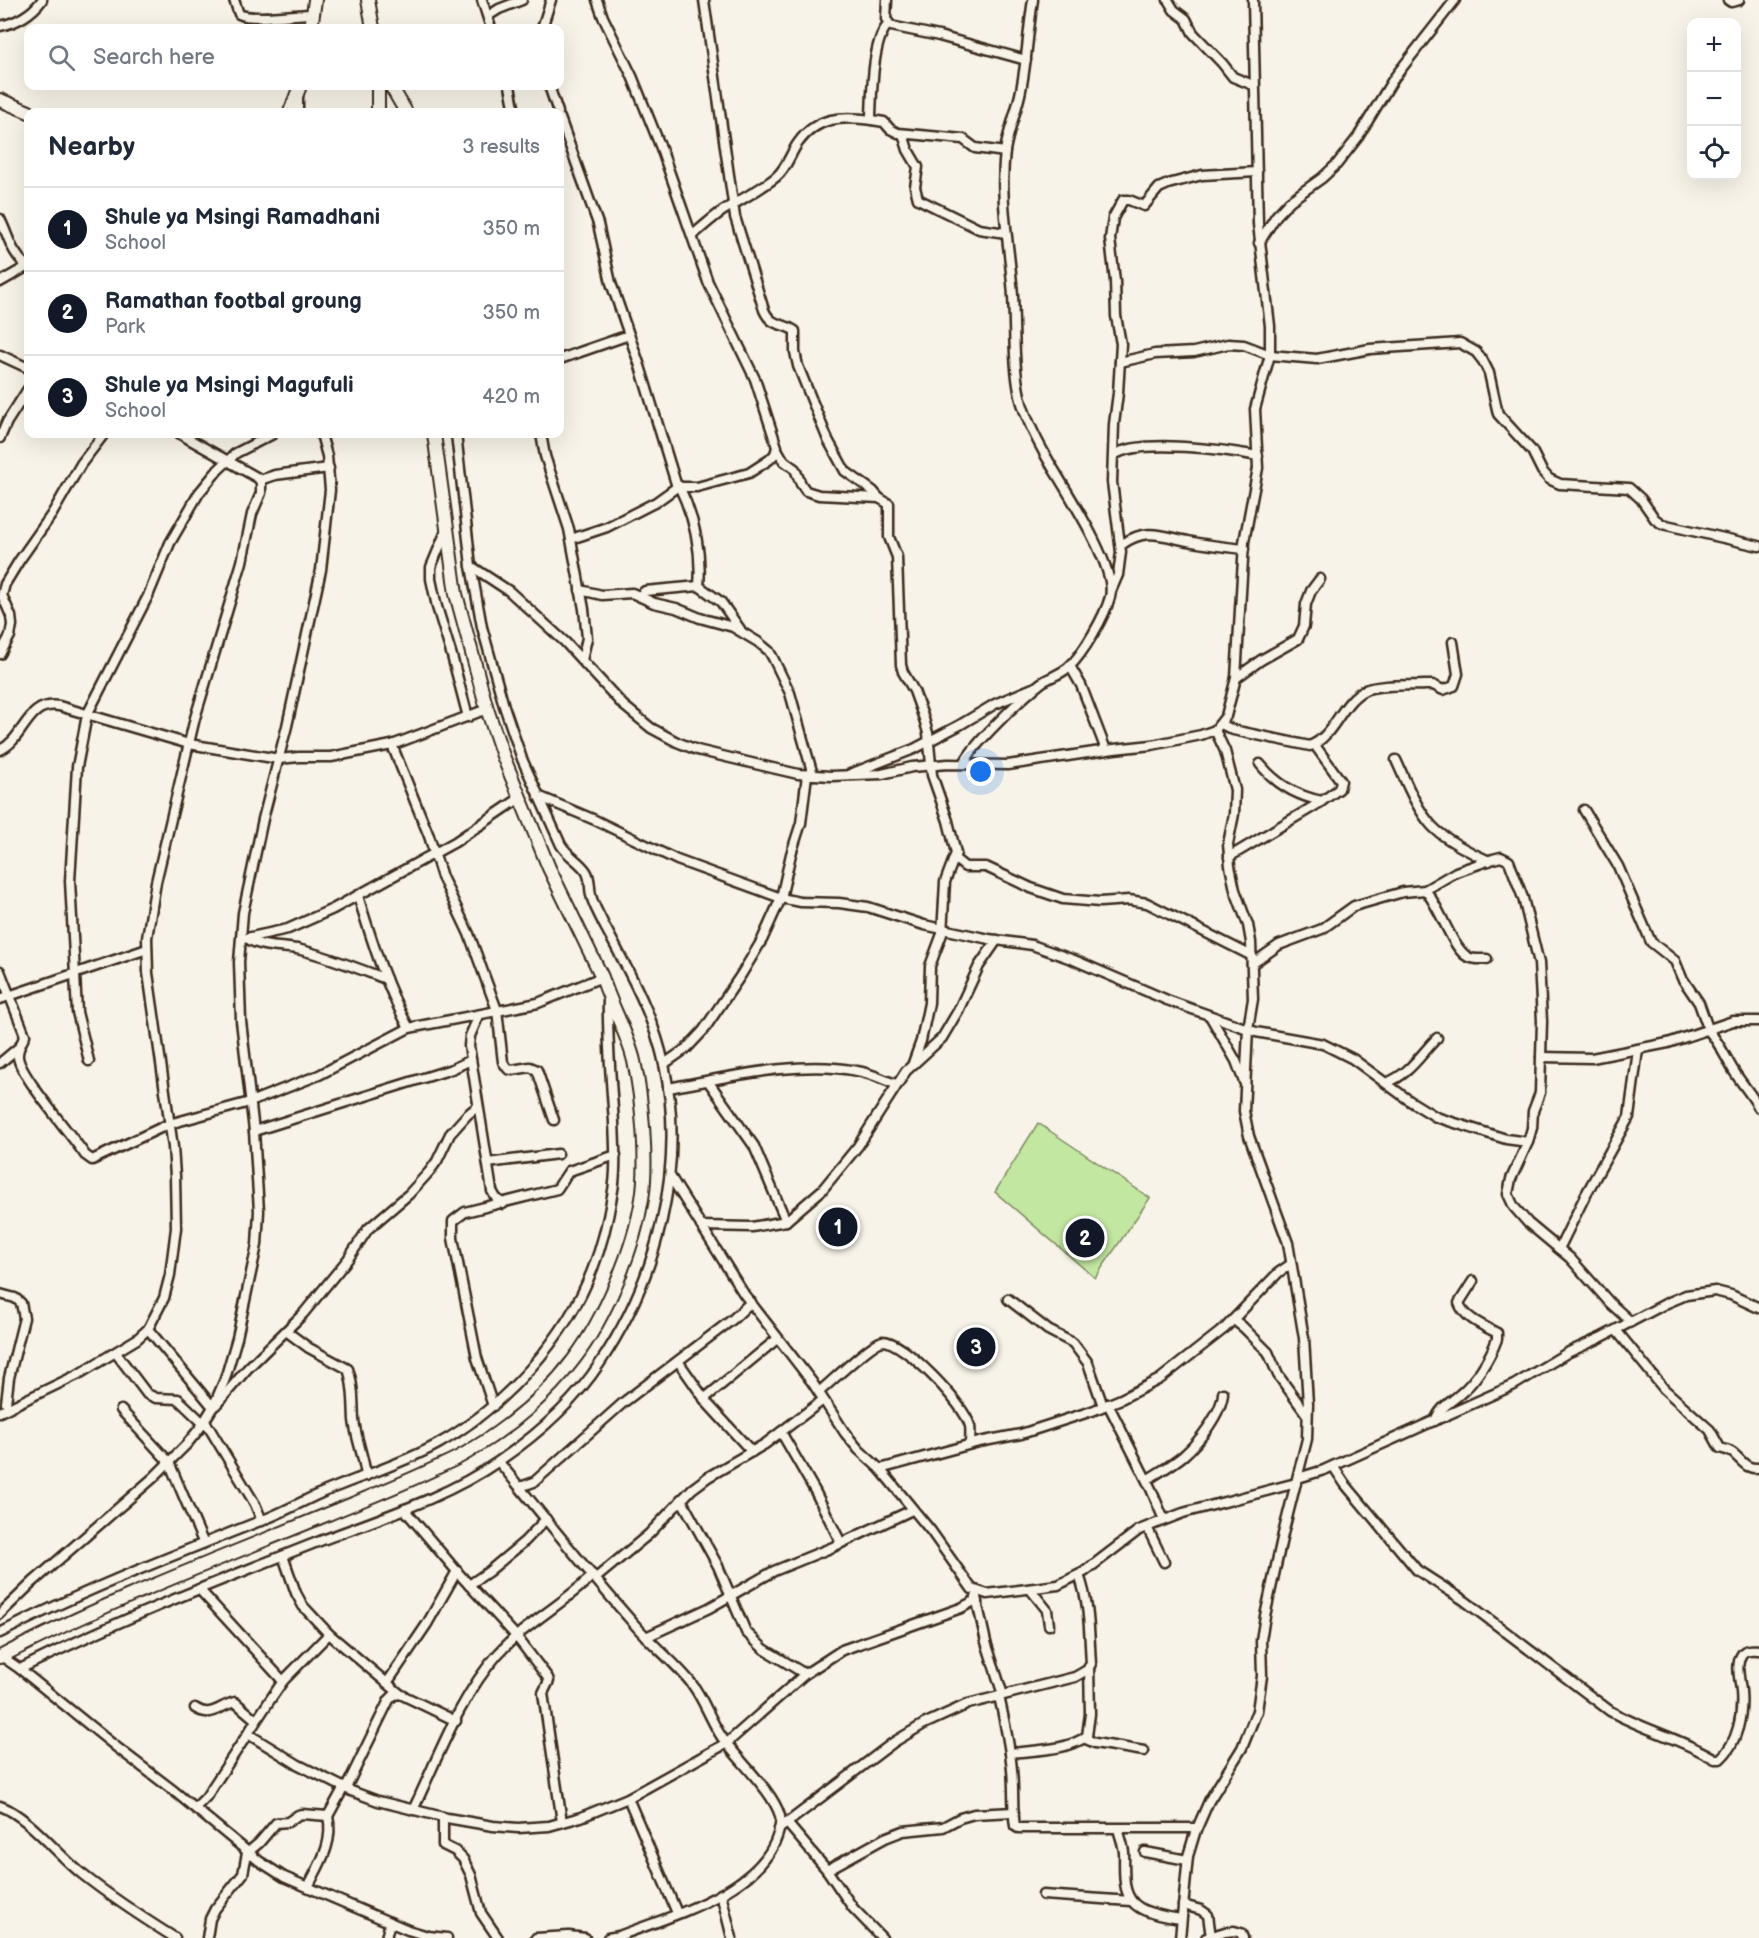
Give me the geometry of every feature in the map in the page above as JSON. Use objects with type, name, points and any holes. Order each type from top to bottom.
[{"type":"main road","points":[[312,24],[315,0]]},
{"type":"main road","points":[[368,0],[372,24]]},
{"type":"main road","points":[[292,108],[299,90]]},
{"type":"main road","points":[[378,90],[378,108]]},
{"type":"main road","points":[[393,90],[404,108]]},
{"type":"main road","points":[[0,100],[24,110]]},
{"type":"main road","points":[[0,1656],[63,1625],[178,1575],[401,1485],[470,1451],[509,1424],[548,1388],[574,1358],[608,1299],[623,1265],[642,1198],[644,1162],[634,1060],[602,977],[561,894],[520,798],[487,709],[456,594],[435,438]]},
{"type":"street","points":[[0,26],[13,24],[42,0]]},
{"type":"street","points":[[234,0],[239,14],[247,17],[313,14]]},
{"type":"street","points":[[482,0],[490,24]]},
{"type":"street","points":[[488,16],[522,0]]},
{"type":"street","points":[[543,24],[551,0]]},
{"type":"street","points":[[597,0],[632,76],[693,235],[708,282],[755,379],[777,449],[784,461],[795,469],[806,491],[819,495],[879,498]]},
{"type":"street","points":[[704,0],[733,205],[764,310],[768,319],[795,331],[798,366],[828,440],[845,471],[889,504],[889,537],[897,556],[903,672],[917,698],[929,740],[930,766],[956,851],[955,860],[945,882],[940,943],[929,971],[929,1003],[921,1041],[913,1063]]},
{"type":"street","points":[[887,0],[886,19],[889,24],[1026,60]]},
{"type":"street","points":[[1033,0],[1026,60],[1005,152],[1004,206],[1012,282],[1016,373],[1023,404],[1046,458],[1076,506],[1094,542],[1107,572],[1111,591]]},
{"type":"street","points":[[1168,0],[1230,75],[1253,85]]},
{"type":"street","points":[[471,566],[509,591],[565,642],[623,705],[651,728],[677,742],[716,755],[810,775],[847,776],[882,774],[912,767],[1008,765],[1152,745],[1201,735],[1218,727],[1229,709],[1236,678],[1244,549],[1258,468],[1256,404],[1270,355],[1269,315],[1259,243],[1253,85],[1253,0]]},
{"type":"street","points":[[1259,243],[1264,232],[1290,201],[1337,164],[1358,137],[1394,78],[1455,0]]},
{"type":"street","points":[[1728,0],[1731,2],[1739,0]]},
{"type":"street","points":[[872,120],[873,70],[881,38],[885,27],[889,24]]},
{"type":"street","points":[[298,108],[299,90]]},
{"type":"street","points":[[511,90],[514,108]]},
{"type":"street","points":[[550,90],[557,108]]},
{"type":"street","points":[[693,235],[733,205],[763,188],[778,175],[785,167],[798,142],[819,122],[844,117],[872,120],[884,122],[892,131],[903,134],[963,139],[975,148],[1005,152]]},
{"type":"street","points":[[903,134],[908,150],[918,167],[915,187],[918,199],[979,229],[1006,233]]},
{"type":"street","points":[[564,135],[598,224],[611,283],[678,486],[691,510],[699,565],[699,586]]},
{"type":"street","points":[[847,776],[885,759],[909,752],[995,704],[1036,687],[1070,666],[1098,622],[1118,575],[1121,545],[1113,489],[1114,424],[1121,344],[1116,316],[1110,239],[1113,218],[1123,200],[1144,206],[1159,188],[1168,184],[1202,175],[1257,172]]},
{"type":"street","points":[[0,219],[9,244],[16,256],[24,263]]},
{"type":"street","points":[[0,282],[24,268]]},
{"type":"street","points":[[564,358],[629,335]]},
{"type":"street","points":[[1120,362],[1155,354],[1194,352],[1228,344],[1244,345],[1270,355],[1317,359],[1370,349],[1452,343],[1468,346],[1476,352],[1489,373],[1498,414],[1509,429],[1532,451],[1542,471],[1549,478],[1560,484],[1629,488],[1662,524],[1759,546]]},
{"type":"street","points":[[0,355],[24,366]]},
{"type":"street","points":[[0,438],[24,395]]},
{"type":"street","points":[[0,654],[10,636],[12,625],[11,616],[1,594],[5,584],[52,514],[81,464],[101,438]]},
{"type":"street","points":[[187,438],[260,480],[296,471],[329,468]]},
{"type":"street","points":[[89,1061],[77,1012],[70,864],[77,767],[87,715],[148,596],[170,543],[198,493],[227,460],[264,438]]},
{"type":"street","points":[[0,1614],[186,1445],[212,1408],[225,1379],[237,1338],[257,1245],[259,1210],[254,1131],[241,1013],[239,962],[244,938],[245,901],[262,819],[279,759],[321,570],[329,498],[329,468],[322,438]]},
{"type":"street","points":[[20,1669],[73,1643],[199,1589],[404,1509],[499,1462],[542,1427],[578,1392],[599,1365],[615,1340],[635,1300],[650,1261],[662,1222],[670,1176],[671,1120],[664,1064],[644,1003],[593,901],[589,875],[566,852],[522,759],[504,706],[480,618],[471,566],[456,438]]},
{"type":"street","points":[[542,438],[545,456],[571,539],[584,609],[587,638],[582,660]]},
{"type":"street","points":[[1114,454],[1125,450],[1171,446],[1212,448],[1258,456]]},
{"type":"street","points":[[571,539],[607,527],[656,502],[678,486],[697,487],[750,473],[769,460],[777,449]]},
{"type":"street","points":[[6,1403],[54,1387],[137,1340],[148,1329],[164,1298],[170,1275],[176,1228],[174,1156],[149,984],[147,938],[154,894],[201,694],[243,562],[252,514],[261,493],[260,480]]},
{"type":"street","points":[[447,531],[431,567],[431,579],[436,607],[450,648],[468,717]]},
{"type":"street","points":[[1121,545],[1143,535],[1157,533],[1215,546],[1244,549]]},
{"type":"street","points":[[1236,678],[1261,660],[1298,639],[1304,626],[1306,604],[1311,591],[1320,579]]},
{"type":"street","points":[[639,596],[645,591],[699,586],[721,603],[742,632]]},
{"type":"street","points":[[580,590],[602,595],[626,592],[742,632],[758,642],[774,658],[790,693],[810,775],[801,823],[781,898],[754,954],[703,1031],[687,1048],[664,1064]]},
{"type":"street","points":[[1218,727],[1310,746],[1327,732],[1353,700],[1366,690],[1425,685],[1443,690],[1454,686],[1458,674],[1453,642]]},
{"type":"street","points":[[1070,666],[1081,685],[1106,750]]},
{"type":"street","points":[[964,765],[974,748],[1036,687]]},
{"type":"street","points":[[0,750],[8,746],[38,708],[44,706],[59,706],[189,744],[279,759],[331,757],[392,745],[487,709]]},
{"type":"street","points":[[1180,1938],[1187,1860],[1197,1828],[1209,1801],[1242,1748],[1257,1711],[1262,1676],[1265,1616],[1307,1439],[1304,1338],[1291,1264],[1283,1226],[1249,1136],[1244,1111],[1248,1029],[1253,999],[1252,960],[1248,925],[1234,890],[1229,857],[1228,844],[1234,814],[1235,789],[1218,727]]},
{"type":"street","points":[[1229,857],[1339,789],[1341,781],[1314,744]]},
{"type":"street","points":[[392,745],[435,852],[442,877],[469,934],[497,1010],[503,1062],[508,1069],[512,1070],[530,1067],[537,1070],[554,1120]]},
{"type":"street","points":[[1396,760],[1431,826],[1462,849],[1489,861]]},
{"type":"street","points":[[1260,764],[1274,781],[1301,796],[1322,801]]},
{"type":"street","points":[[538,796],[688,864],[781,898],[800,902],[839,903],[868,908],[919,923],[997,940],[1024,943],[1047,950],[1167,1000],[1248,1029],[1334,1048],[1437,1117],[1506,1139],[1528,1142]]},
{"type":"street","points":[[244,938],[297,926],[358,896],[468,834],[520,798]]},
{"type":"street","points":[[1584,810],[1621,873],[1651,942],[1675,961],[1682,978],[1699,1003],[1709,1031],[1759,1108]]},
{"type":"street","points":[[1252,960],[1279,945],[1322,929],[1354,906],[1403,892],[1425,890],[1456,873],[1501,857],[1509,861],[1523,898],[1539,963],[1542,996],[1540,1093],[1533,1111],[1528,1142],[1511,1179],[1508,1194],[1528,1223],[1570,1258],[1610,1303],[1631,1322]]},
{"type":"street","points":[[955,860],[964,867],[986,867],[1031,888],[1064,899],[1100,902],[1129,900],[1147,903],[1252,960]]},
{"type":"street","points":[[1425,890],[1432,898],[1463,953],[1474,959],[1487,959]]},
{"type":"street","points":[[358,896],[386,979],[399,1011],[409,1028]]},
{"type":"street","points":[[244,938],[257,944],[298,950],[386,979]]},
{"type":"street","points":[[701,1226],[752,1227],[786,1221],[822,1190],[851,1155],[913,1063],[942,1038],[958,1011],[979,966],[997,940]]},
{"type":"street","points":[[4,998],[147,949]]},
{"type":"street","points":[[0,971],[4,998],[25,1035],[18,1048],[0,1063]]},
{"type":"street","points":[[18,1048],[18,1057],[23,1071],[90,1159],[96,1159],[169,1124],[250,1102],[334,1068],[409,1028],[544,1001],[602,977]]},
{"type":"street","points":[[0,1633],[56,1604],[203,1542],[262,1521],[319,1494],[438,1444],[493,1406],[538,1359],[570,1314],[593,1269],[604,1235],[613,1193],[616,1155],[608,1043],[608,995]]},
{"type":"street","points":[[479,1015],[469,1040],[471,1060],[492,1191],[503,1204]]},
{"type":"street","points":[[1210,1016],[1236,1060],[1245,1084]]},
{"type":"street","points":[[1541,1057],[1592,1058],[1638,1050],[1709,1031],[1733,1021],[1759,1021]]},
{"type":"street","points":[[1386,1083],[1401,1076],[1437,1038]]},
{"type":"street","points":[[1559,1249],[1589,1188],[1629,1117],[1638,1050]]},
{"type":"street","points":[[254,1131],[452,1069],[471,1060]]},
{"type":"street","points":[[668,1088],[744,1074],[821,1067],[857,1071],[897,1084]]},
{"type":"street","points":[[708,1081],[754,1146],[786,1221]]},
{"type":"street","points":[[212,1408],[327,1286],[368,1230],[409,1194],[429,1172],[450,1134],[478,1106]]},
{"type":"street","points":[[488,1163],[558,1154]]},
{"type":"street","points":[[493,1406],[477,1358],[452,1226],[457,1217],[465,1212],[557,1189],[569,1171],[616,1155]]},
{"type":"street","points":[[670,1176],[732,1277],[777,1339],[801,1367],[845,1433],[859,1450],[880,1469],[949,1554],[966,1582],[975,1590],[987,1594],[1058,1585],[1079,1575],[1139,1530],[1182,1513],[1297,1480],[1333,1466],[1514,1385],[1567,1353],[1676,1299],[1703,1292],[1721,1292],[1759,1308]]},
{"type":"street","points":[[482,1208],[488,1202],[492,1191]]},
{"type":"street","points":[[880,1469],[970,1444],[1021,1434],[1106,1405],[1160,1379],[1234,1320],[1278,1273],[1291,1264]]},
{"type":"street","points":[[1434,1421],[1442,1408],[1470,1383],[1497,1339],[1497,1333],[1475,1320],[1461,1308],[1460,1303],[1473,1281]]},
{"type":"street","points":[[0,1294],[15,1298],[21,1303],[24,1318],[11,1370],[6,1403],[0,1412]]},
{"type":"street","points":[[1008,1299],[1048,1330],[1073,1343],[1088,1363],[1106,1405],[1147,1480],[1164,1520]]},
{"type":"street","points":[[519,1487],[534,1482],[584,1437],[733,1319],[751,1302]]},
{"type":"street","points":[[1234,1320],[1268,1352],[1278,1375],[1307,1416]]},
{"type":"street","points":[[148,1329],[212,1408]]},
{"type":"street","points":[[1616,1330],[1665,1389],[1710,1430],[1720,1448],[1731,1452],[1750,1468],[1759,1468]]},
{"type":"street","points":[[286,1331],[309,1348],[348,1369],[354,1422],[366,1476]]},
{"type":"street","points":[[704,1399],[777,1339]]},
{"type":"street","points":[[413,1810],[456,1721],[480,1678],[499,1653],[516,1636],[649,1534],[681,1499],[708,1477],[752,1452],[781,1432],[870,1347],[880,1341],[886,1341],[899,1347],[943,1385],[956,1401],[970,1426],[970,1444]]},
{"type":"street","points":[[116,1353],[147,1394],[156,1398],[178,1399],[204,1422],[246,1487],[262,1521]]},
{"type":"street","points":[[678,1361],[704,1399],[752,1452]]},
{"type":"street","points":[[1147,1480],[1184,1455],[1219,1411],[1224,1393]]},
{"type":"street","points":[[121,1410],[169,1462],[203,1542]]},
{"type":"street","points":[[781,1432],[815,1491],[841,1543]]},
{"type":"street","points":[[499,1462],[646,1638],[692,1683],[727,1743],[775,1806],[780,1817],[779,1829],[769,1852],[756,1869],[741,1882],[721,1894],[677,1913],[620,1937],[608,1938]]},
{"type":"street","points":[[1333,1466],[1345,1484],[1417,1570],[1465,1601],[1610,1711],[1715,1759],[1720,1759],[1727,1753],[1739,1727],[1742,1702],[1739,1661],[1742,1653],[1746,1650],[1759,1650]]},
{"type":"street","points":[[681,1499],[731,1594],[741,1622],[753,1639],[770,1653],[805,1674]]},
{"type":"street","points":[[404,1509],[516,1636],[549,1681],[543,1693],[551,1734],[562,1822]]},
{"type":"street","points":[[646,1638],[709,1608],[774,1571],[912,1510]]},
{"type":"street","points":[[469,1585],[518,1548],[546,1519]]},
{"type":"street","points":[[1146,1527],[1164,1562]]},
{"type":"street","points":[[283,1556],[303,1606],[329,1634],[400,1694],[456,1721]]},
{"type":"street","points":[[387,1683],[427,1624],[457,1571]]},
{"type":"street","points":[[1010,1753],[1060,1747],[1084,1738],[1090,1728],[1089,1615],[1079,1575]]},
{"type":"street","points":[[199,1589],[283,1682]]},
{"type":"street","points":[[1030,1589],[1047,1610],[1049,1625]]},
{"type":"street","points":[[975,1590],[986,1642],[1001,1695],[1010,1753],[1015,1826],[1021,1830],[1197,1828]]},
{"type":"street","points":[[248,1734],[297,1764],[345,1788],[378,1801],[443,1818],[493,1826],[518,1828],[562,1822],[628,1798],[727,1743],[805,1674],[842,1650],[862,1641],[961,1608],[976,1600]]},
{"type":"street","points":[[195,1808],[206,1797],[283,1682],[329,1634]]},
{"type":"street","points":[[0,1656],[20,1669],[195,1808],[247,1853],[284,1877],[390,1922],[428,1936],[447,1938]]},
{"type":"street","points":[[779,1829],[894,1742],[914,1730],[951,1711],[1001,1695],[1075,1677],[1089,1667]]},
{"type":"street","points":[[308,1887],[328,1844],[330,1824],[328,1816],[345,1788],[389,1700],[394,1695],[400,1694]]},
{"type":"street","points":[[195,1708],[214,1713],[235,1702],[256,1720]]},
{"type":"street","points":[[1084,1738],[1095,1743],[1144,1751]]},
{"type":"street","points":[[628,1798],[677,1913]]},
{"type":"street","points":[[0,1806],[14,1813],[82,1874],[175,1938]]},
{"type":"street","points":[[827,1870],[885,1838],[903,1831],[943,1827],[974,1814],[1014,1812]]},
{"type":"street","points":[[207,1938],[210,1919],[215,1909],[243,1874],[247,1853],[260,1843],[276,1823],[288,1822],[302,1814],[328,1816]]},
{"type":"street","points":[[443,1818],[443,1845],[455,1851],[463,1859],[471,1875],[481,1913],[498,1938]]},
{"type":"street","points":[[787,1824],[827,1870],[853,1908],[882,1938]]},
{"type":"street","points":[[1118,1829],[1124,1850],[1124,1878],[1131,1901],[1139,1908],[1150,1912],[1181,1919]]},
{"type":"street","points":[[1145,1852],[1187,1860]]},
{"type":"street","points":[[721,1894],[732,1938]]},
{"type":"street","points":[[1043,1895],[1131,1901]]},
{"type":"street","points":[[1183,1905],[1201,1910],[1208,1915],[1208,1937],[1234,1931],[1241,1933],[1243,1938]]},
{"type":"street","points":[[386,1938],[390,1922]]},
{"type":"street","points":[[536,1938],[569,1936],[585,1938]]},
{"type":"green space","points":[[1038,1123],[1150,1198],[1095,1278],[995,1192]]},
{"type":"place","name":"Shule ya Msingi Ramadhani","points":[[838,1227]]},
{"type":"place","name":"Ramathan footbal groung","points":[[1085,1238]]},
{"type":"place","name":"Shule ya Msingi Magufuli","points":[[976,1347]]}]
